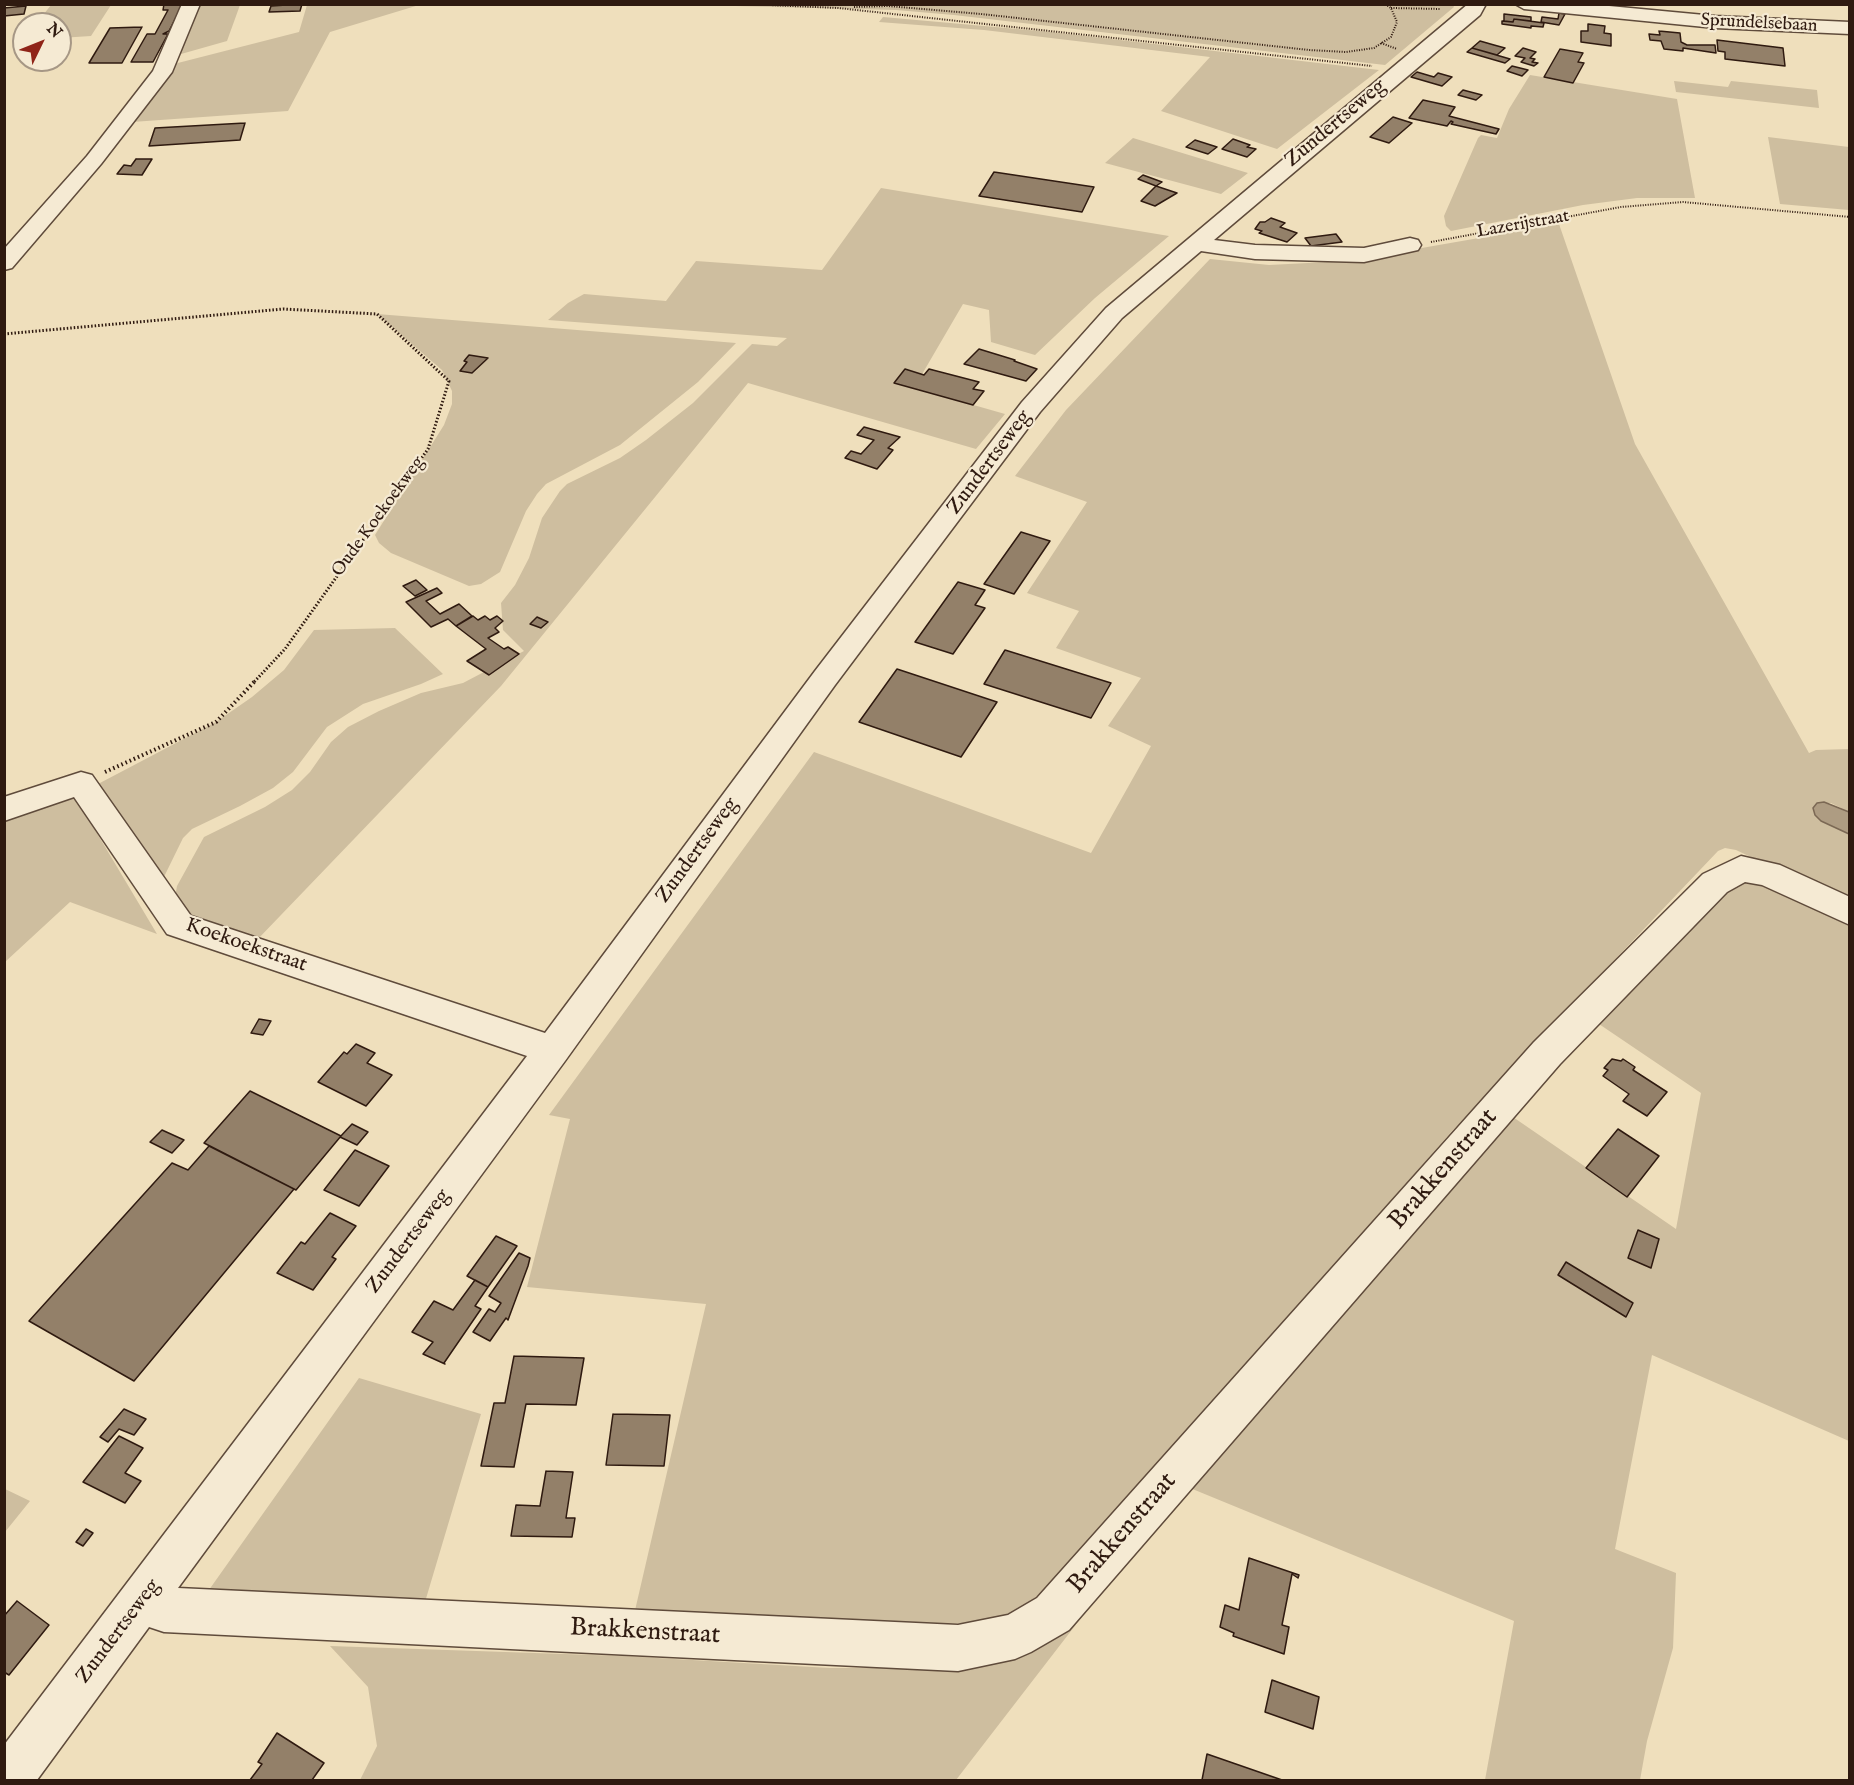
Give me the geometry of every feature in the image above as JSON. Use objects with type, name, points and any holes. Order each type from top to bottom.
[{"type":"street","points":[[4,263],[94,160],[162,72],[192,4]]},
{"type":"street","name":"Zundertseweg","points":[[8,1780],[552,1050],[825,678],[980,478],[1031,407],[1114,313],[1473,12],[1477,4]]},
{"type":"street","name":"Sprundelsebaan","points":[[1524,4],[1704,21],[1850,28]]},
{"type":"street","points":[[1197,243],[1255,252],[1364,255],[1410,245]]},
{"type":"street","points":[[4,809],[81,783]]},
{"type":"street","name":"Koekoekstraat","points":[[81,783],[179,925],[552,1050]]},
{"type":"street","name":"Brakkenstraat","points":[[141,1602],[164,1610],[958,1648],[1015,1636],[1053,1614],[1547,1053],[1715,882],[1741,869],[1768,874],[1850,912]]},
{"type":"path","points":[[745,4],[838,8],[1386,67],[1400,71]]},
{"type":"path","points":[[1385,4],[1391,8],[1445,9]]},
{"type":"path","points":[[838,8],[888,6],[970,13],[1346,52],[1374,48],[1391,38],[1397,22],[1391,8]]},
{"type":"path","name":"Lazerijstraat","points":[[1410,245],[1621,207],[1672,203],[1850,217]]},
{"type":"path","name":"Oude Koekoekweg","points":[[4,334],[283,309],[377,314],[449,381],[428,449],[285,649],[216,722],[81,783]]},
{"type":"shaded area","points":[[51,4],[111,5],[91,36],[72,37],[72,12],[45,12]]},
{"type":"shaded area","points":[[199,5],[240,5],[227,41],[174,56]]},
{"type":"shaded area","points":[[307,5],[419,5],[330,32],[288,111],[132,122],[170,65],[299,32]]},
{"type":"shaded area","points":[[695,5],[1453,5],[1454,7],[1385,65],[954,15],[896,10]]},
{"type":"shaded area","points":[[883,17],[1051,32],[1379,70],[1277,149],[1161,111],[1210,57],[984,30],[879,22]]},
{"type":"shaded area","points":[[1530,75],[1677,99],[1695,198],[1637,198],[1583,205],[1451,231],[1446,226],[1444,216],[1478,138],[1481,135],[1497,138],[1509,109]]},
{"type":"shaded area","points":[[1674,81],[1728,87],[1731,81],[1817,90],[1819,108],[1676,92]]},
{"type":"shaded area","points":[[1768,137],[1849,147],[1849,210],[1780,204]]},
{"type":"shaded area","points":[[1133,138],[1248,173],[1221,194],[1105,163]]},
{"type":"shaded area","points":[[881,188],[1169,236],[1095,298],[1035,355],[991,342],[989,310],[963,304],[914,388],[1005,414],[976,449],[748,383],[501,686],[256,941],[187,915],[174,903],[177,886],[204,837],[265,807],[292,790],[310,772],[331,742],[348,727],[421,693],[463,683],[524,651],[503,630],[501,603],[515,585],[529,558],[542,518],[560,491],[567,484],[620,458],[646,440],[693,403],[752,344],[777,346],[787,338],[548,320],[568,303],[584,294],[666,301],[696,261],[822,270]]},
{"type":"shaded area","points":[[1559,224],[1635,444],[1809,753],[1816,750],[1849,749],[1849,812],[1831,803],[1817,803],[1813,808],[1821,821],[1849,834],[1849,903],[1736,850],[1725,848],[1718,851],[1452,1131],[1062,1578],[1009,1616],[963,1623],[901,1627],[633,1619],[706,1304],[527,1287],[570,1119],[549,1115],[814,752],[1091,853],[1151,746],[1108,726],[1141,678],[1056,648],[1079,611],[1027,593],[1087,502],[1015,476],[1066,410],[1210,259],[1269,265],[1327,262],[1376,256]]},
{"type":"shaded area","points":[[377,314],[736,343],[698,382],[620,445],[546,484],[526,511],[500,572],[481,584],[469,586],[391,553],[379,543],[375,535],[444,425],[452,404],[452,391],[442,370]]},
{"type":"shaded area","points":[[395,628],[443,674],[363,704],[327,727],[293,772],[273,788],[192,829],[183,838],[160,885],[98,784],[216,722],[252,697],[284,670],[314,630]]},
{"type":"shaded area","points":[[73,793],[157,934],[70,902],[5,962],[5,818]]},
{"type":"shaded area","points":[[1824,802],[1849,812],[1849,834],[1821,821],[1815,815],[1813,808],[1817,803]]},
{"type":"shaded area","points":[[1735,875],[1748,876],[1849,926],[1849,1441],[1652,1355],[1615,1549],[1676,1573],[1673,1648],[1647,1741],[1640,1780],[1485,1780],[1514,1621],[1190,1488],[1510,1115],[1676,1229],[1701,1093],[1596,1022]]},
{"type":"shaded area","points":[[359,1378],[481,1414],[422,1612],[199,1604]]},
{"type":"shaded area","points":[[5,1489],[30,1501],[5,1532]]},
{"type":"shaded area","points":[[1081,1618],[956,1780],[360,1780],[377,1746],[368,1687],[330,1646],[623,1656],[830,1668],[942,1668],[1018,1654]]},
{"type":"building","points":[[164,4],[182,4],[169,31],[163,34],[168,34],[153,62],[131,62],[147,34],[155,34],[168,10],[163,10]]},
{"type":"building","points":[[302,4],[300,11],[269,12],[271,6]]},
{"type":"building","points":[[26,6],[24,12],[12,12],[12,15],[4,16],[4,8]]},
{"type":"building","points":[[1559,13],[1565,14],[1559,25],[1541,22],[1542,17],[1558,19]]},
{"type":"building","points":[[1504,14],[1531,17],[1531,21],[1514,19],[1513,22],[1504,21]]},
{"type":"building","points":[[1514,19],[1544,23],[1543,27],[1531,26],[1531,28],[1502,24],[1502,21],[1513,22]]},
{"type":"building","points":[[1588,24],[1605,26],[1604,33],[1611,34],[1611,46],[1581,42],[1581,31],[1588,31]]},
{"type":"building","points":[[142,27],[122,63],[89,63],[110,28]]},
{"type":"building","points":[[1659,31],[1680,33],[1681,42],[1687,45],[1715,45],[1716,53],[1683,48],[1683,51],[1664,49],[1661,41],[1650,40],[1649,34],[1660,35]]},
{"type":"building","points":[[1717,40],[1783,48],[1785,66],[1725,59],[1725,52],[1718,51]]},
{"type":"building","points":[[1480,41],[1505,48],[1497,55],[1472,48]]},
{"type":"building","points":[[1472,48],[1510,59],[1505,63],[1467,52]]},
{"type":"building","points":[[1523,48],[1536,52],[1530,58],[1535,59],[1532,62],[1538,63],[1534,66],[1521,62],[1525,58],[1515,56]]},
{"type":"building","points":[[1560,49],[1583,53],[1578,62],[1584,63],[1573,83],[1544,77]]},
{"type":"building","points":[[1512,66],[1528,70],[1522,76],[1507,71]]},
{"type":"building","points":[[1417,72],[1434,77],[1438,73],[1452,77],[1442,86],[1411,77]]},
{"type":"building","points":[[1463,90],[1482,95],[1476,100],[1458,95]]},
{"type":"building","points":[[1423,100],[1455,107],[1449,116],[1499,129],[1496,134],[1451,124],[1453,122],[1451,121],[1447,126],[1409,118]]},
{"type":"building","points":[[1393,117],[1412,123],[1389,143],[1370,137]]},
{"type":"building","points":[[245,123],[240,140],[149,146],[155,128]]},
{"type":"building","points":[[1233,139],[1256,149],[1247,157],[1222,149]]},
{"type":"building","points":[[1195,140],[1217,147],[1208,154],[1186,147]]},
{"type":"building","points":[[136,159],[152,159],[142,175],[117,174],[124,165],[131,166]]},
{"type":"building","points":[[994,172],[1094,187],[1082,212],[979,196]]},
{"type":"building","points":[[1143,175],[1162,182],[1156,186],[1138,179]]},
{"type":"building","points":[[1156,186],[1177,193],[1155,206],[1141,201]]},
{"type":"building","points":[[1271,218],[1285,223],[1280,227],[1297,233],[1287,242],[1259,233],[1262,231],[1255,229],[1260,222]]},
{"type":"building","points":[[1336,234],[1342,242],[1311,246],[1305,238]]},
{"type":"building","points":[[979,349],[1037,369],[1026,381],[964,364]]},
{"type":"building","points":[[469,355],[488,358],[472,373],[460,371]]},
{"type":"building","points":[[905,369],[924,375],[929,369],[979,382],[973,389],[984,391],[973,405],[894,383]]},
{"type":"building","points":[[864,427],[900,437],[888,448],[893,450],[877,469],[845,458],[851,451],[861,454],[874,440],[857,435]]},
{"type":"building","points":[[1021,532],[1050,541],[1014,594],[984,584]]},
{"type":"building","points":[[416,580],[427,590],[415,596],[403,586]]},
{"type":"building","points":[[958,582],[985,590],[975,605],[985,608],[953,654],[915,642]]},
{"type":"building","points":[[437,588],[442,593],[426,601],[440,614],[459,604],[472,616],[456,626],[448,619],[431,627],[406,602]]},
{"type":"building","points":[[473,616],[478,620],[485,616],[490,620],[497,616],[503,621],[495,628],[499,632],[488,638],[504,649],[508,647],[519,654],[489,675],[467,661],[486,649],[456,626]]},
{"type":"building","points":[[537,617],[548,622],[541,628],[530,624]]},
{"type":"building","points":[[1005,650],[1111,683],[1091,718],[984,684]]},
{"type":"building","points":[[897,669],[997,702],[961,757],[859,722]]},
{"type":"building","points":[[259,1019],[271,1021],[263,1035],[251,1033]]},
{"type":"building","points":[[356,1044],[375,1053],[367,1063],[392,1075],[366,1106],[318,1082],[344,1052],[347,1054]]},
{"type":"building","points":[[1612,1059],[1621,1061],[1623,1059],[1635,1067],[1633,1070],[1667,1092],[1647,1116],[1623,1101],[1629,1094],[1603,1076],[1608,1070],[1604,1068]]},
{"type":"building","points":[[250,1091],[341,1136],[296,1190],[204,1143]]},
{"type":"building","points":[[352,1124],[368,1132],[357,1145],[340,1137]]},
{"type":"building","points":[[1618,1129],[1659,1156],[1627,1197],[1586,1168]]},
{"type":"building","points":[[162,1130],[184,1140],[172,1153],[150,1142]]},
{"type":"building","points":[[209,1146],[294,1189],[134,1381],[29,1321],[172,1163],[188,1170]]},
{"type":"building","points":[[355,1150],[389,1166],[359,1206],[324,1190]]},
{"type":"building","points":[[330,1213],[356,1226],[332,1257],[336,1259],[313,1290],[277,1273],[301,1242],[305,1244]]},
{"type":"building","points":[[1638,1230],[1659,1239],[1651,1268],[1628,1258]]},
{"type":"building","points":[[496,1236],[517,1246],[488,1287],[467,1276]]},
{"type":"building","points":[[519,1253],[530,1258],[528,1266],[508,1320],[506,1318],[490,1341],[473,1332],[489,1309],[495,1312],[501,1303],[489,1296]]},
{"type":"building","points":[[1566,1262],[1633,1303],[1626,1317],[1558,1275]]},
{"type":"building","points":[[475,1280],[488,1287],[475,1306],[481,1309],[445,1364],[423,1354],[433,1342],[412,1332],[434,1301],[453,1310]]},
{"type":"building","points":[[514,1356],[584,1358],[576,1405],[526,1404],[514,1467],[481,1466],[494,1403],[505,1403]]},
{"type":"building","points":[[124,1409],[146,1419],[134,1435],[119,1429],[108,1442],[100,1437]]},
{"type":"building","points":[[613,1414],[670,1415],[664,1466],[606,1465]]},
{"type":"building","points":[[119,1436],[143,1448],[125,1473],[141,1481],[125,1503],[83,1482]]},
{"type":"building","points":[[546,1471],[573,1472],[566,1518],[575,1518],[572,1537],[511,1536],[516,1505],[540,1506]]},
{"type":"building","points":[[86,1529],[93,1533],[83,1546],[76,1542]]},
{"type":"building","points":[[1249,1558],[1299,1575],[1298,1578],[1292,1574],[1282,1625],[1289,1627],[1284,1654],[1233,1636],[1234,1633],[1220,1627],[1225,1605],[1239,1610]]},
{"type":"building","points":[[17,1601],[49,1625],[9,1675],[4,1672],[4,1616]]},
{"type":"building","points":[[1272,1680],[1319,1697],[1313,1729],[1265,1712]]},
{"type":"building","points":[[277,1733],[324,1763],[312,1780],[250,1780],[262,1764],[258,1762]]},
{"type":"building","points":[[1207,1754],[1282,1780],[1202,1780]]}]
